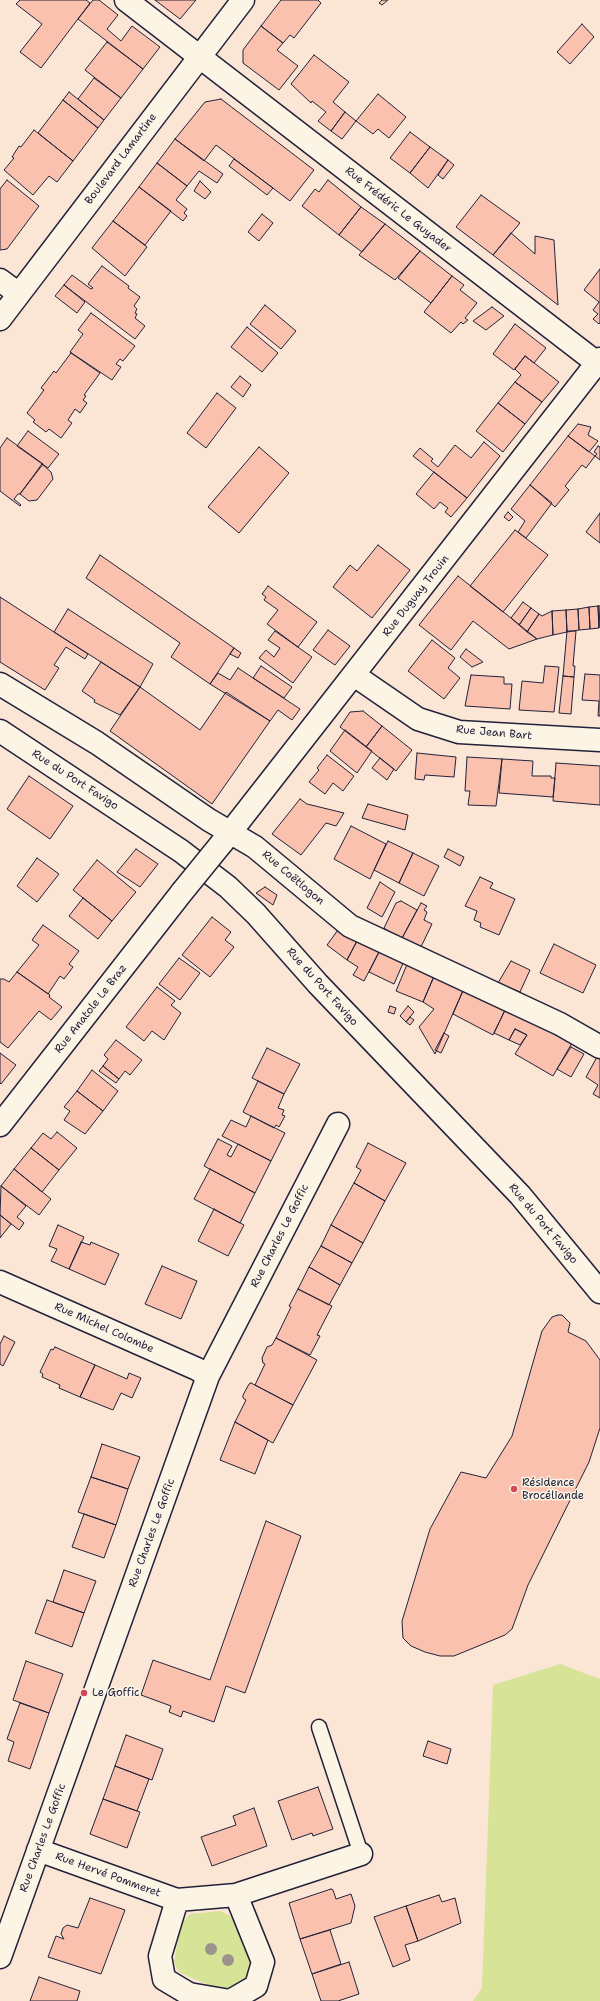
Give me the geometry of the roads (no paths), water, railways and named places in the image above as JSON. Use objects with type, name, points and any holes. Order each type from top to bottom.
[{"type":"street","name":"Rue Frédéric Le Guyader","points":[[126,0],[598,361]]},
{"type":"street","name":"Boulevard Lamartine","points":[[0,319],[243,0]]},
{"type":"street","points":[[0,280],[19,294]]},
{"type":"street","name":"Rue Duguay Trouin","points":[[226,838],[598,361]]},
{"type":"street","name":"Rue Jean Bart","points":[[354,675],[418,719],[459,732],[600,740]]},
{"type":"street","name":"Rue Coëtlogon","points":[[0,684],[97,744],[226,838],[256,847],[350,926],[560,1024],[600,1047]]},
{"type":"street","name":"Rue du Port Favigo","points":[[0,731],[181,851],[239,897],[383,1053],[520,1195],[600,1292]]},
{"type":"street","name":"Rue Anatole Le Braz","points":[[0,1125],[226,838]]},
{"type":"street","name":"Rue Charles Le Goffic","points":[[0,1957],[208,1376],[338,1124]]},
{"type":"street","name":"Rue Michel Colombe","points":[[0,1282],[197,1369],[208,1376]]},
{"type":"street","name":"Rue Hervé Pommeret","points":[[38,1850],[177,1900],[236,1895],[361,1854]]},
{"type":"street","points":[[177,1900],[160,1956],[164,1979],[189,1994],[230,2001],[256,1986],[263,1962],[236,1895]]},
{"type":"lane","points":[[319,1727],[361,1854]]},
{"type":"place","name":"Résidence Brocéliande","points":[[514,1489]]},
{"type":"place","name":"Le Goffic","points":[[84,1693]]}]
